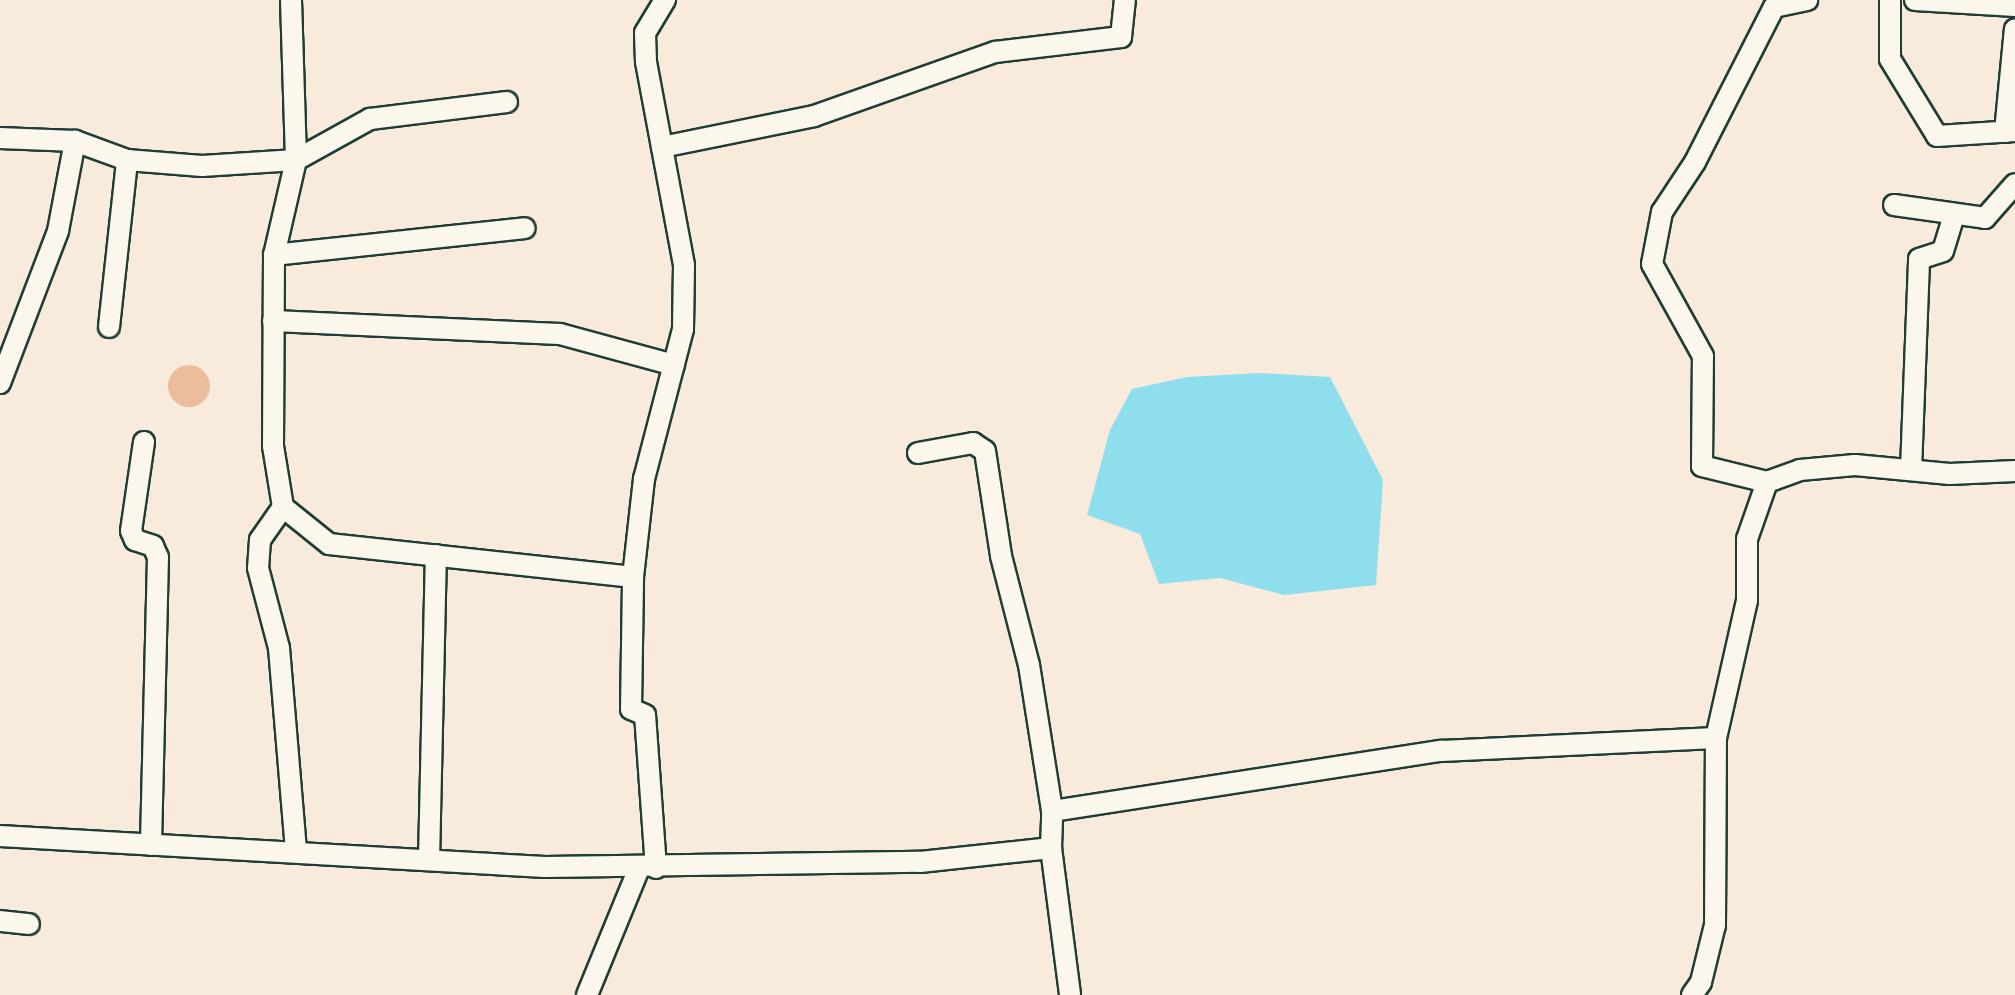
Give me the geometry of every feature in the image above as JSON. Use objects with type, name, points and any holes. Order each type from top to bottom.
[{"type":"street","points":[[291,0],[296,159],[274,255],[273,446],[283,507],[329,544],[633,577]]},
{"type":"street","points":[[587,995],[647,868],[645,715],[631,709],[633,577],[644,479],[683,329],[684,265],[662,147],[645,33],[665,0]]},
{"type":"street","points":[[662,147],[814,116],[995,52],[1120,37],[1125,0]]},
{"type":"street","points":[[1808,0],[1774,7],[1695,162],[1662,212],[1652,264],[1703,356],[1702,466],[1719,474],[1767,482],[1800,471],[1855,465],[1911,470],[2015,471]]},
{"type":"street","points":[[1890,0],[1890,59],[1937,136],[2010,131],[2015,29]]},
{"type":"street","points":[[1915,0],[2015,6]]},
{"type":"street","points":[[0,138],[75,141],[127,160],[202,166],[296,159],[370,119],[507,102]]},
{"type":"street","points":[[0,383],[58,231],[75,141]]},
{"type":"street","points":[[109,327],[127,160]]},
{"type":"street","points":[[1894,205],[1985,218],[2015,184]]},
{"type":"street","points":[[1911,470],[1919,259],[1943,251],[1953,214]]},
{"type":"street","points":[[274,255],[525,228]]},
{"type":"street","points":[[273,321],[560,334],[674,365]]},
{"type":"street","points":[[144,442],[131,531],[135,540],[153,546],[158,557],[151,845]]},
{"type":"street","points":[[918,453],[973,443],[985,451],[1001,556],[1025,644],[1052,811],[1051,848],[1070,995]]},
{"type":"street","points":[[1692,995],[1701,982],[1715,925],[1716,738],[1747,600],[1747,539],[1767,482]]},
{"type":"street","points":[[283,507],[260,540],[258,568],[279,648],[297,851]]},
{"type":"street","points":[[429,860],[436,555]]},
{"type":"street","points":[[1052,811],[1441,751],[1716,738]]},
{"type":"street","points":[[0,836],[429,860],[647,868],[920,862],[1051,848]]},
{"type":"street","points":[[0,921],[29,924]]},
{"type":"water","points":[[1260,373],[1330,377],[1383,480],[1376,585],[1284,595],[1220,578],[1159,584],[1140,534],[1087,515],[1110,430],[1132,389],[1187,377]]},
{"type":"building","points":[[189,365],[204,371],[210,386],[204,401],[189,407],[174,401],[168,386],[174,371]]}]
